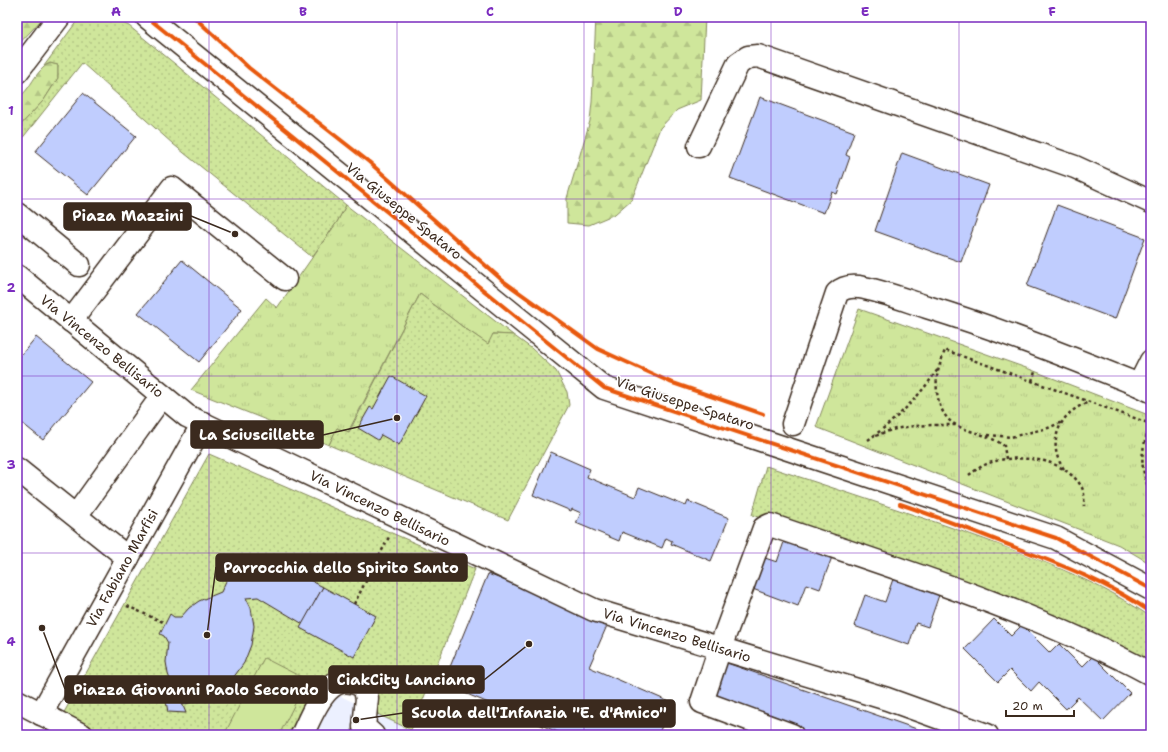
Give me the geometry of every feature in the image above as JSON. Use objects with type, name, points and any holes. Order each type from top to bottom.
[{"type":"street","points":[[17,72],[60,17]]},
{"type":"street","name":"Via Giuseppe Spataro","points":[[147,17],[604,388],[1056,538],[1151,589]]},
{"type":"street","points":[[699,146],[738,64],[748,57],[758,56],[1075,167],[1151,202]]},
{"type":"street","points":[[71,321],[172,188],[285,279]]},
{"type":"street","points":[[17,214],[79,266]]},
{"type":"street","name":"Via Vincenzo Bellisario","points":[[20,284],[71,321],[187,416],[594,610],[887,699],[987,735]]},
{"type":"street","points":[[793,424],[837,293],[842,288],[858,287],[884,293],[951,314],[1044,348],[1145,388],[1151,361]]},
{"type":"street","points":[[83,506],[162,396]]},
{"type":"street","name":"Via Fabiano Marfisi","points":[[41,714],[203,423]]},
{"type":"street","points":[[17,469],[128,558]]},
{"type":"street","points":[[792,735],[702,702],[764,528],[770,524],[1010,609],[1076,636],[1151,674]]},
{"type":"street","points":[[302,735],[315,708],[329,687],[345,681],[356,682],[364,687],[367,698],[364,727],[373,735]]},
{"type":"street","points":[[17,701],[82,735]]},
{"type":"path","points":[[1006,459],[1004,446],[985,435],[956,425],[947,418],[940,407],[937,377],[945,350],[1151,424],[1144,441],[1141,456],[1143,469],[1151,494]]},
{"type":"path","points":[[939,367],[916,398],[888,426],[868,440],[888,431],[912,427],[956,425]]},
{"type":"path","points":[[1032,381],[1035,372]]},
{"type":"path","points":[[1065,470],[1057,458],[1055,442],[1057,432],[1063,421],[1075,409],[1090,402]]},
{"type":"path","points":[[985,435],[1011,437],[1048,428],[1063,421]]},
{"type":"path","points":[[969,475],[985,464],[997,460],[1006,459],[1048,462],[1065,470],[1078,481],[1083,491],[1084,506]]},
{"type":"path","points":[[354,604],[399,517]]},
{"type":"path","points":[[124,605],[165,623]]},
{"type":"shaded area","points":[[334,693],[422,735],[315,735]]},
{"type":"green space","points":[[17,17],[44,17],[17,46]]},
{"type":"green space","points":[[86,17],[110,17],[129,26],[346,205],[337,222],[312,257],[173,144],[82,63],[17,145],[17,129],[44,100],[58,78],[58,65],[50,63],[44,66],[77,21]]},
{"type":"green space","points":[[596,17],[705,17],[701,100],[677,110],[660,128],[632,199],[615,214],[589,225],[567,223],[567,198],[590,121]]},
{"type":"green space","points":[[50,63],[58,65],[58,78],[44,100],[17,129],[17,100],[27,90],[40,71]]},
{"type":"green space","points":[[346,205],[513,335],[493,334],[489,345],[420,294],[348,432],[337,428],[329,445],[191,390],[266,298],[277,308],[337,222]]},
{"type":"green space","points":[[420,294],[488,344],[493,334],[513,335],[531,348],[556,371],[567,392],[569,405],[508,520],[329,445],[337,428],[349,432]]},
{"type":"green space","points":[[859,309],[1029,369],[1151,416],[1151,564],[1119,545],[816,427]]},
{"type":"green space","points":[[209,454],[475,569],[411,730],[369,710],[380,686],[333,665],[296,735],[98,735],[62,716]]},
{"type":"green space","points":[[766,466],[998,544],[1077,576],[1102,588],[1151,617],[1151,663],[955,582],[752,515]]},
{"type":"green space","points":[[264,658],[307,680],[279,735],[224,735]]},
{"type":"building","points":[[83,93],[136,136],[88,195],[35,152]]},
{"type":"building","points":[[760,97],[854,132],[846,155],[850,157],[837,194],[832,192],[824,213],[730,178]]},
{"type":"building","points":[[902,153],[989,185],[961,262],[875,231]]},
{"type":"building","points":[[1057,205],[1145,238],[1115,319],[1027,286]]},
{"type":"building","points":[[182,260],[242,309],[199,362],[138,313]]},
{"type":"building","points":[[36,337],[91,382],[43,440],[17,419],[17,360]]},
{"type":"building","points":[[391,376],[426,396],[399,445],[381,435],[378,440],[358,428],[370,407],[373,409]]},
{"type":"building","points":[[551,452],[590,469],[587,477],[635,497],[639,487],[686,506],[688,501],[729,518],[711,561],[671,544],[672,541],[666,538],[662,548],[622,532],[619,541],[576,523],[581,513],[572,509],[571,511],[533,495]]},
{"type":"building","points":[[785,539],[832,557],[820,589],[806,584],[798,606],[750,588],[762,557],[777,562]]},
{"type":"building","points":[[271,567],[286,573],[289,569],[323,587],[303,624],[258,597],[246,598],[251,608],[254,626],[251,645],[244,663],[233,678],[219,691],[202,699],[182,705],[179,696],[165,696],[166,689],[172,685],[166,662],[168,643],[164,636],[160,634],[170,614],[174,617],[181,617],[189,608],[199,601],[221,592],[231,570]]},
{"type":"building","points":[[488,574],[609,621],[589,667],[672,703],[658,735],[565,735],[443,684]]},
{"type":"building","points":[[893,579],[939,595],[928,627],[916,623],[909,645],[854,626],[865,595],[885,602]]},
{"type":"building","points":[[323,587],[376,616],[354,657],[300,628]]},
{"type":"building","points":[[994,619],[1011,636],[1022,625],[1050,653],[1059,644],[1082,667],[1093,656],[1130,693],[1103,721],[1078,697],[1066,709],[1039,682],[1031,691],[1010,670],[998,682],[965,649]]},
{"type":"building","points":[[721,661],[934,735],[811,735],[709,698]]},
{"type":"building","points":[[165,696],[179,696],[186,713],[168,712]]},
{"type":"cycle path","points":[[147,17],[604,388],[1056,538],[1151,589]]},
{"type":"cycle path","points":[[194,17],[249,68],[369,162],[502,280],[598,349],[670,382],[763,414]]},
{"type":"cycle path","points":[[900,504],[1067,568],[1101,583],[1151,612]]},
{"type":"place","name":"Piaza Mazzini","points":[[235,234]]},
{"type":"place","name":"La Sciuscillette","points":[[397,418]]},
{"type":"place","name":"Piazza Giovanni Paolo Secondo","points":[[42,628]]},
{"type":"place","name":"Parrocchia dello Spirito Santo","points":[[207,635]]},
{"type":"place","name":"CiakCity Lanciano","points":[[529,644]]},
{"type":"place","name":"Scuola dell'Infanzia \"E. d'Amico\"","points":[[356,720]]}]
